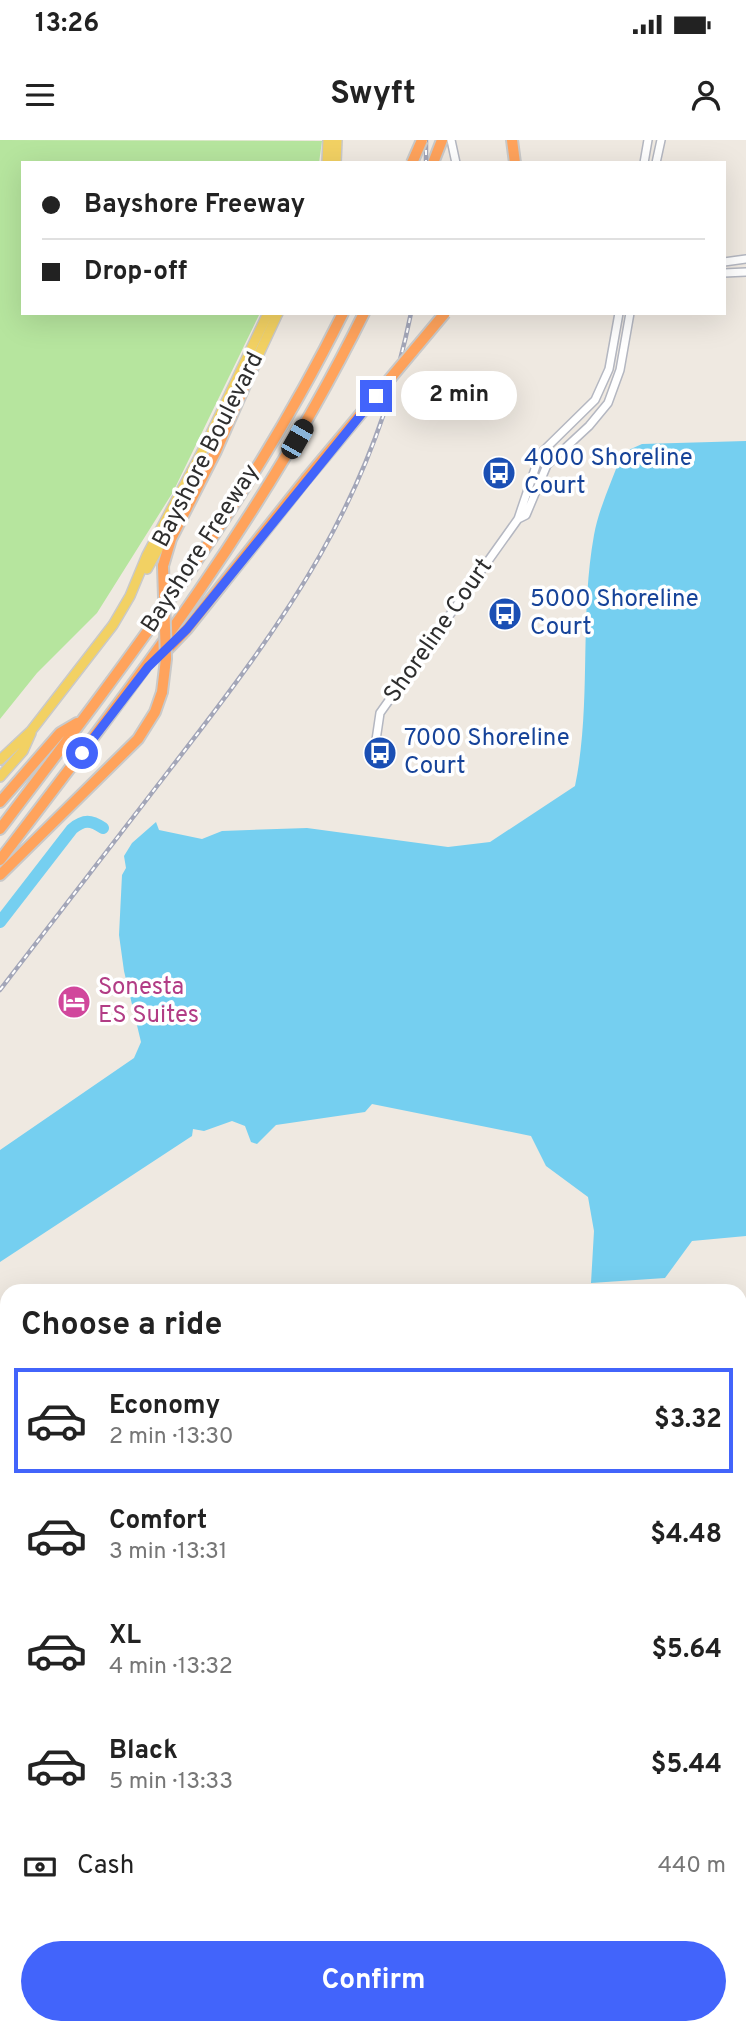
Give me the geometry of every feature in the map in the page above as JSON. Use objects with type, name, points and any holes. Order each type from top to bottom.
[{"type":"highway","points":[[413,161],[422,140]]},
{"type":"highway","points":[[434,161],[442,140]]},
{"type":"highway","points":[[512,140],[515,161]]},
{"type":"highway","name":"Bayshore Freeway","points":[[0,829],[156,624],[224,523],[286,421],[342,315]]},
{"type":"highway","name":"Bayshore Freeway","points":[[0,860],[148,667],[266,491],[364,315]]},
{"type":"highway","points":[[148,667],[187,629],[306,479],[443,315]]},
{"type":"highway","points":[[0,875],[138,739],[155,712],[162,692],[166,659],[163,566],[171,538],[216,451],[254,365]]},
{"type":"highway","points":[[0,802],[60,733],[83,720]]},
{"type":"main road","points":[[327,161],[328,140]]},
{"type":"main road","points":[[336,161],[337,140]]},
{"type":"main road","name":"Bayshore Boulevard","points":[[135,585],[147,555],[206,444],[267,315]]},
{"type":"main road","name":"Bayshore Boulevard","points":[[0,760],[32,731],[99,645],[202,469],[277,315]]},
{"type":"main road","name":"Bayshore Boulevard","points":[[0,777],[23,751],[32,731]]},
{"type":"street","points":[[451,140],[456,161]]},
{"type":"street","points":[[644,161],[648,140]]},
{"type":"street","points":[[656,161],[661,140]]},
{"type":"street","points":[[726,262],[746,259]]},
{"type":"street","points":[[726,273],[746,272]]},
{"type":"street","name":"Shoreline Court","points":[[375,747],[380,713],[518,519],[537,459],[584,413],[604,384],[619,315]]},
{"type":"street","name":"Shoreline Court","points":[[518,519],[526,515],[547,465],[589,426],[608,403],[620,370],[630,315]]},
{"type":"green space","points":[[0,140],[322,141],[319,161],[21,161],[21,315],[259,315],[173,492],[97,613],[37,673],[0,719]]},
{"type":"water","points":[[746,441],[746,1236],[692,1241],[665,1278],[591,1283],[594,1231],[588,1197],[546,1166],[531,1136],[372,1104],[365,1112],[276,1125],[257,1144],[251,1142],[245,1126],[232,1121],[204,1131],[193,1129],[192,1136],[0,1262],[0,1150],[134,1058],[141,1042],[124,971],[119,935],[122,875],[126,868],[124,856],[132,843],[156,822],[159,830],[202,839],[222,831],[307,828],[448,847],[490,842],[575,786],[583,724],[587,598],[594,535],[622,453],[642,444]]},
{"type":"waterway","points":[[0,922],[72,829],[87,822],[103,828]]},
{"type":"railway","points":[[426,140],[426,161]]},
{"type":"railway","points":[[0,990],[213,714],[252,661],[320,556],[349,501],[374,443],[410,315]]},
{"type":"place","name":"4000 Shoreline Court","points":[[499,473]]},
{"type":"place","name":"5000 Shoreline Court","points":[[505,614]]},
{"type":"place","name":"7000 Shoreline Court","points":[[380,753]]},
{"type":"place","name":"Sonesta ES Suites","points":[[74,1002]]},
{"type":"route","points":[[82,753],[148,667],[187,629],[278,513],[376,396]]}]
